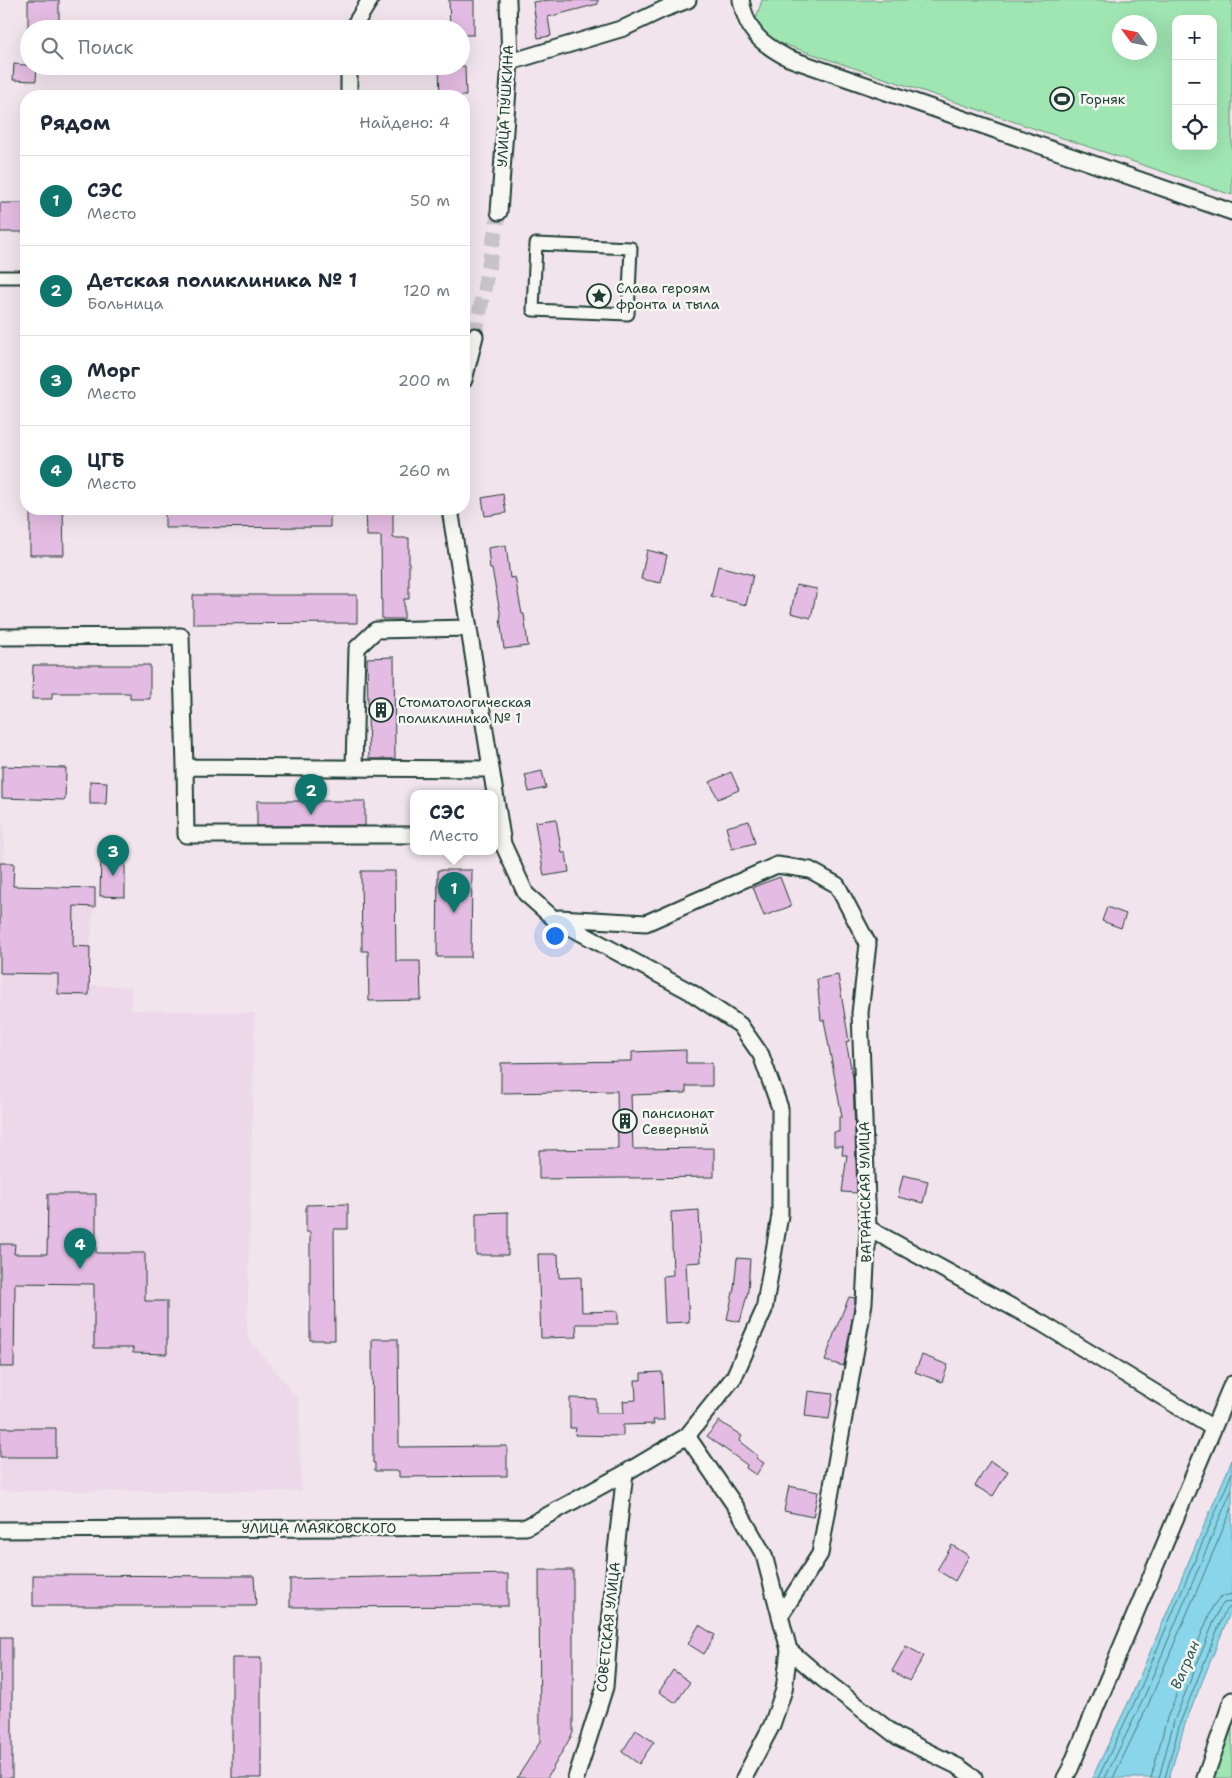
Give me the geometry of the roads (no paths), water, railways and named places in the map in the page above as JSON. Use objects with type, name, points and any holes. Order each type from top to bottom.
[{"type":"street","points":[[358,20],[370,0]]},
{"type":"street","name":"УЛИЦА ПУШКИНА","points":[[499,212],[510,62],[508,0]]},
{"type":"street","points":[[510,62],[624,28],[688,0]]},
{"type":"street","points":[[741,0],[744,18],[754,33],[770,48],[788,58],[1232,212]]},
{"type":"street","points":[[349,75],[349,90]]},
{"type":"street","points":[[536,244],[631,248],[628,314],[533,310],[536,244]]},
{"type":"street","points":[[0,277],[20,277]]},
{"type":"street","points":[[470,354],[474,336]]},
{"type":"street","points":[[451,515],[493,790]]},
{"type":"street","points":[[354,768],[357,648],[376,630],[468,628]]},
{"type":"street","points":[[0,637],[181,636],[186,835],[410,835]]},
{"type":"street","points":[[185,767],[491,769]]},
{"type":"street","points":[[498,835],[526,894],[553,918],[689,991],[740,1026],[761,1055],[780,1108],[780,1214],[764,1310],[734,1377],[687,1436],[738,1510],[764,1555],[789,1650],[784,1690],[772,1725],[744,1778]]},
{"type":"street","name":"ВАГРАНСКАЯ УЛИЦА","points":[[553,918],[646,923],[777,865],[810,870],[837,886],[868,944],[860,1013],[868,1228],[864,1303],[820,1554],[780,1616]]},
{"type":"street","points":[[868,1228],[1043,1324],[1213,1428]]},
{"type":"street","points":[[1065,1778],[1232,1384]]},
{"type":"street","name":"УЛИЦА МАЯКОВСКОГО","points":[[0,1530],[526,1527],[625,1473],[687,1436]]},
{"type":"street","name":"СОВЕТСКАЯ УЛИЦА","points":[[576,1778],[605,1688],[616,1550],[625,1473]]},
{"type":"street","points":[[789,1650],[824,1680],[898,1737],[959,1767],[974,1778]]},
{"type":"street","points":[[1205,1778],[1232,1700]]},
{"type":"water","name":"Вагран","points":[[1232,1460],[1232,1608],[1185,1724],[1169,1778],[1092,1778],[1131,1697]]},
{"type":"tunnel","points":[[475,336],[499,212]]},
{"type":"place","name":"Горняк","points":[[1062,99]]},
{"type":"place","name":"Слава героям фронта и тыла","points":[[599,296]]},
{"type":"place","name":"Стоматологическая поликлиника № 1","points":[[381,710]]},
{"type":"place","name":"Детская поликлиника № 1","points":[[311,815]]},
{"type":"place","name":"Морг","points":[[113,876]]},
{"type":"place","name":"СЭС","points":[[454,913]]},
{"type":"place","name":"пансионат Северный","points":[[625,1121]]},
{"type":"place","name":"ЦГБ","points":[[80,1269]]}]
